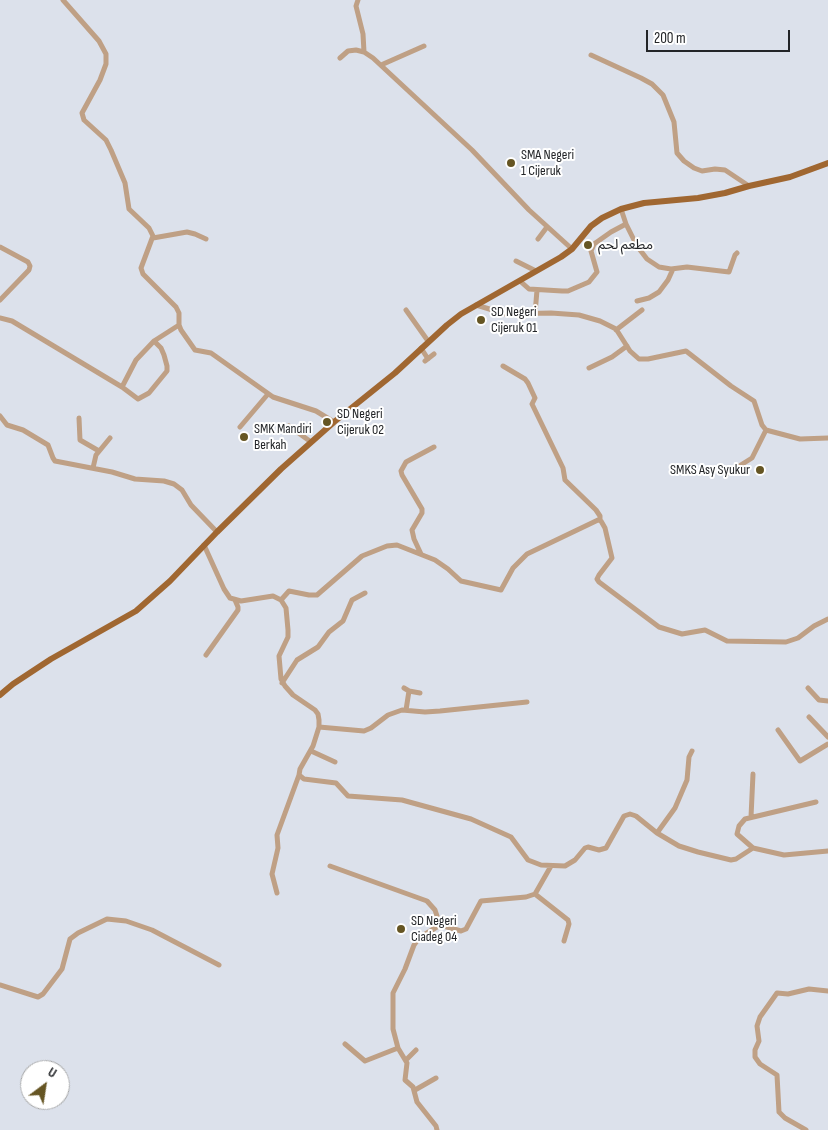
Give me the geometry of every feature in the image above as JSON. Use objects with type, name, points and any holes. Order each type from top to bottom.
[{"type":"main road","points":[[0,695],[51,659],[132,615],[151,599],[234,515],[312,442],[395,373],[454,318],[572,249],[597,221],[621,209],[657,201],[711,196],[790,177],[828,163]]},
{"type":"street","points":[[63,0],[99,41],[106,54],[103,74],[94,94],[82,111],[82,116],[108,144],[125,183],[129,209],[152,232],[153,238],[141,271],[176,307],[179,313],[180,325],[188,343],[195,350],[211,353],[268,394],[316,411],[334,422]]},
{"type":"street","points":[[358,0],[356,6],[363,34],[364,52]]},
{"type":"street","points":[[381,65],[424,46]]},
{"type":"street","points":[[340,58],[352,50],[364,52],[381,65],[472,150],[524,205],[572,249]]},
{"type":"street","points":[[591,55],[652,84],[663,95],[674,122],[676,150],[679,157],[698,170],[725,170],[749,186]]},
{"type":"street","points":[[621,209],[637,246],[647,259],[659,267],[673,269],[687,267],[729,272],[734,255],[738,253]]},
{"type":"street","points":[[520,281],[527,288],[536,290],[568,291],[589,282],[595,276],[598,269],[591,251],[592,247],[602,237],[626,224]]},
{"type":"street","points":[[538,239],[547,226]]},
{"type":"street","points":[[153,238],[187,232],[206,239]]},
{"type":"street","points":[[0,247],[28,262],[30,266],[29,270],[0,300]]},
{"type":"street","points":[[516,260],[536,271]]},
{"type":"street","points":[[637,301],[649,298],[659,292],[673,269]]},
{"type":"street","points":[[535,314],[536,290]]},
{"type":"street","points":[[476,305],[502,313],[551,313],[579,316],[605,323],[616,330],[634,356],[639,359],[682,350],[754,401],[762,425],[766,430],[800,439],[828,438]]},
{"type":"street","points":[[406,310],[428,341]]},
{"type":"street","points":[[616,330],[642,310]]},
{"type":"street","points":[[0,318],[12,321],[138,399],[149,393],[167,371],[161,348],[154,341]]},
{"type":"street","points":[[122,388],[136,360],[154,341],[180,325]]},
{"type":"street","points":[[421,348],[427,360],[434,354]]},
{"type":"street","points":[[589,368],[606,361],[628,348]]},
{"type":"street","points":[[503,366],[525,379],[528,383],[534,396],[532,404],[563,468],[565,480],[600,516],[610,544],[612,558],[599,575],[597,579],[599,582],[659,627],[682,634],[705,630],[726,641],[786,642],[798,638],[814,626],[828,619]]},
{"type":"street","points":[[240,427],[268,394]]},
{"type":"street","points":[[0,416],[2,424],[30,433],[49,446],[54,460],[59,462],[94,465],[135,479],[168,481],[174,484],[182,490],[191,504],[217,532]]},
{"type":"street","points":[[79,418],[80,440],[100,451]]},
{"type":"street","points":[[289,426],[312,442]]},
{"type":"street","points":[[728,473],[752,458],[766,430]]},
{"type":"street","points":[[94,465],[100,451],[110,438]]},
{"type":"street","points":[[421,555],[412,530],[423,511],[401,471],[406,462],[434,448]]},
{"type":"street","points":[[281,600],[289,590],[310,596],[317,595],[362,556],[387,546],[397,545],[442,564],[461,581],[501,590],[513,568],[527,554],[600,520]]},
{"type":"street","points":[[204,545],[226,593],[235,600],[238,607],[238,610],[206,655]]},
{"type":"street","points":[[282,683],[297,660],[318,647],[329,632],[343,621],[352,600],[364,593]]},
{"type":"street","points":[[235,600],[251,600],[268,596],[281,600],[286,608],[288,630],[288,637],[279,656],[282,683],[300,701],[318,714],[319,727],[311,752],[302,764],[277,835],[278,848],[272,874],[278,893]]},
{"type":"street","points":[[404,688],[410,692],[420,693]]},
{"type":"street","points":[[808,688],[820,700],[828,702]]},
{"type":"street","points":[[406,710],[410,692]]},
{"type":"street","points":[[319,727],[367,730],[388,715],[400,710],[440,712],[527,702]]},
{"type":"street","points":[[809,717],[828,737]]},
{"type":"street","points":[[778,730],[800,761],[828,744]]},
{"type":"street","points":[[658,833],[675,808],[688,780],[689,756],[692,751]]},
{"type":"street","points":[[311,752],[335,762]]},
{"type":"street","points":[[751,817],[753,774]]},
{"type":"street","points":[[299,775],[304,779],[336,784],[348,796],[402,800],[471,820],[511,837],[519,845],[525,857],[532,862],[551,866],[565,866],[588,847],[599,850],[606,848],[624,816],[630,814],[636,816],[672,842],[687,849],[731,860],[736,859],[753,848]]},
{"type":"street","points":[[816,802],[745,819],[739,826],[737,834],[753,848],[784,855],[828,851]]},
{"type":"street","points":[[330,866],[427,901],[436,910],[440,925]]},
{"type":"street","points":[[437,1130],[436,1126],[417,1102],[415,1090],[405,1080],[406,1060],[398,1048],[393,1029],[393,993],[416,941],[429,930],[440,925],[461,931],[466,929],[481,901],[526,897],[535,894],[551,866]]},
{"type":"street","points":[[535,894],[568,920],[569,924],[564,941]]},
{"type":"street","points":[[0,985],[38,997],[43,994],[62,969],[70,939],[107,919],[126,921],[152,930],[219,965]]},
{"type":"street","points":[[806,1130],[785,1118],[779,1112],[777,1075],[760,1064],[755,1057],[755,1050],[759,1041],[757,1026],[760,1017],[777,993],[788,994],[809,988],[828,991]]},
{"type":"street","points":[[345,1044],[364,1060],[398,1048]]},
{"type":"street","points":[[406,1060],[416,1050]]},
{"type":"street","points":[[415,1090],[436,1078]]},
{"type":"place","name":"SMA Negeri 1 Cijeruk","points":[[511,163]]},
{"type":"place","name":"مطعم لحم","points":[[588,245]]},
{"type":"place","name":"SD Negeri Cijeruk 01","points":[[481,320]]},
{"type":"place","name":"SD Negeri Cijeruk 02","points":[[327,422]]},
{"type":"place","name":"SMK Mandiri Berkah","points":[[244,437]]},
{"type":"place","name":"SMKS Asy Syukur","points":[[760,470]]},
{"type":"place","name":"SD Negeri Ciadeg 04","points":[[401,929]]}]
